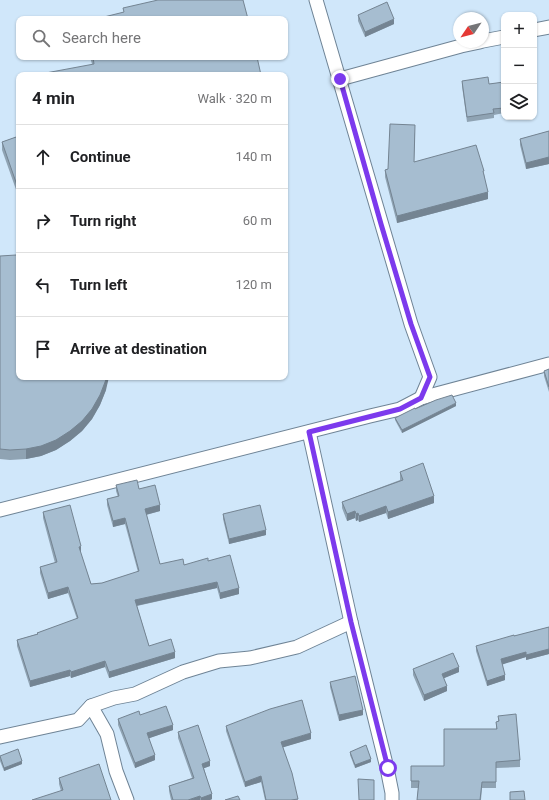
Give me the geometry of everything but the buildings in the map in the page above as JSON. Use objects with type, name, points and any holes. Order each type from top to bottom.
[{"type":"street","points":[[316,0],[409,317],[430,377],[421,398]]},
{"type":"street","points":[[537,29],[549,27]]},
{"type":"street","points":[[489,40],[501,38]]},
{"type":"street","points":[[340,79],[458,48]]},
{"type":"street","points":[[0,510],[400,409],[421,398],[549,364]]},
{"type":"street","points":[[309,432],[351,622],[388,768],[392,800]]},
{"type":"street","points":[[0,737],[78,720],[91,706],[114,698],[134,694],[183,672],[219,661],[250,658],[297,647],[351,622]]},
{"type":"street","points":[[91,706],[107,734],[116,771],[126,800]]},
{"type":"route","points":[[340,79],[411,324],[430,377],[421,398],[400,409],[309,432],[351,622],[388,768]]}]
